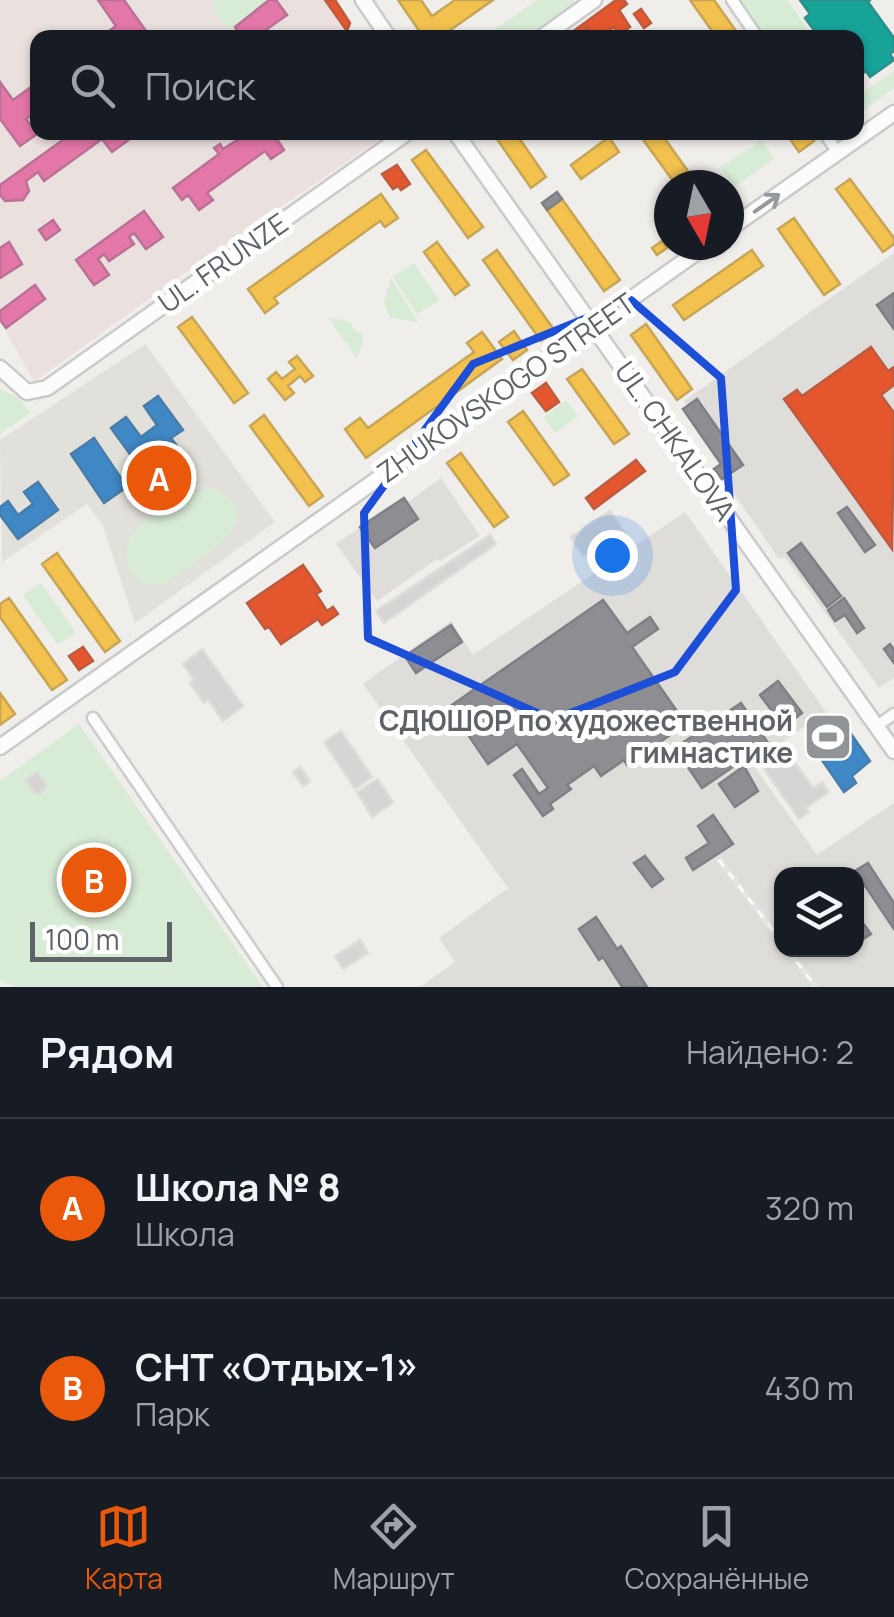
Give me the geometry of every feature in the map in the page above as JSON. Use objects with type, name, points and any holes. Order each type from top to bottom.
[{"type":"street","points":[[364,0],[384,30]]},
{"type":"street","points":[[552,30],[594,0]]},
{"type":"street","points":[[732,0],[753,30]]},
{"type":"street","points":[[864,134],[894,113]]},
{"type":"street","name":"UL. FRUNZE","points":[[0,368],[19,388],[38,392],[397,140]]},
{"type":"street","name":"UL. CHKALOVA","points":[[461,140],[894,751]]},
{"type":"street","points":[[830,140],[838,152]]},
{"type":"street","points":[[744,219],[855,140]]},
{"type":"street","name":"ZHUKOVSKOGO STREET","points":[[0,747],[686,260]]},
{"type":"street","points":[[877,726],[894,714]]},
{"type":"street","points":[[93,718],[277,987]]},
{"type":"highlighted area","points":[[631,300],[721,378],[736,590],[675,672],[553,720],[368,638],[364,513],[473,364]]},
{"type":"shaded area","points":[[0,0],[325,0],[347,30],[30,30],[30,140],[379,140],[34,382],[0,320]]},
{"type":"shaded area","points":[[894,253],[894,678],[879,688],[785,557],[779,559],[725,481],[734,474],[684,401]]},
{"type":"shaded area","points":[[145,344],[275,522],[135,623],[103,526],[87,504],[2,562],[0,440]]},
{"type":"shaded area","points":[[441,478],[480,536],[440,561],[437,559],[377,601],[336,544],[404,497],[408,502]]},
{"type":"shaded area","points":[[685,512],[826,712],[752,763],[817,855],[894,803],[894,987],[420,987],[455,962],[439,938],[508,888],[363,684],[451,621],[473,655]]},
{"type":"green space","points":[[213,0],[267,0],[229,30],[214,11]]},
{"type":"green space","points":[[537,0],[575,0],[570,10],[541,30],[494,30]]},
{"type":"green space","points":[[736,0],[787,0],[808,30],[757,30]]},
{"type":"green space","points":[[894,71],[894,88],[864,110],[864,92]]},
{"type":"green space","points":[[762,141],[774,159],[744,180],[744,170],[720,167]]},
{"type":"green space","points":[[414,263],[439,300],[417,314],[393,277]]},
{"type":"green space","points":[[391,278],[418,322],[390,318],[384,302]]},
{"type":"green space","points":[[328,317],[350,322],[364,336],[357,359]]},
{"type":"green space","points":[[0,389],[19,398],[30,413],[0,434]]},
{"type":"green space","points":[[566,400],[578,416],[555,433],[544,417]]},
{"type":"green space","points":[[213,489],[231,500],[237,513],[234,526],[223,540],[163,585],[134,576],[127,556],[128,542],[135,530],[172,503]]},
{"type":"green space","points":[[41,583],[76,633],[58,645],[23,595]]},
{"type":"green space","points":[[79,724],[263,987],[15,987],[0,979],[0,781]]},
{"type":"building: Жильё","points":[[398,0],[421,0],[432,16],[455,0],[493,0],[450,30],[419,30]]},
{"type":"building: Жильё","points":[[690,0],[714,0],[735,30],[711,30]]},
{"type":"building: Жильё","points":[[498,140],[521,140],[546,177],[531,188]]},
{"type":"building: Жильё","points":[[605,140],[611,140],[619,152],[581,179],[571,165]]},
{"type":"building: Жильё","points":[[645,140],[666,140],[687,170],[665,170]]},
{"type":"building: Жильё","points":[[791,140],[813,140],[814,141],[799,152]]},
{"type":"building: Жильё","points":[[426,150],[483,227],[468,238],[412,160]]},
{"type":"building: Жильё","points":[[850,179],[894,238],[894,244],[883,252],[836,189]]},
{"type":"building: Жильё","points":[[381,194],[398,218],[385,227],[380,221],[274,298],[278,303],[265,313],[248,289]]},
{"type":"building: Жильё","points":[[562,199],[620,280],[604,291],[547,210]]},
{"type":"building: Жильё","points":[[794,218],[840,284],[824,295],[778,229]]},
{"type":"building: Жильё","points":[[437,242],[469,285],[455,295],[424,252]]},
{"type":"building: Жильё","points":[[497,250],[555,331],[541,341],[483,260]]},
{"type":"building: Жильё","points":[[752,250],[763,266],[684,320],[673,305],[738,260],[744,260]]},
{"type":"building: Жильё","points":[[192,317],[248,393],[234,403],[178,327]]},
{"type":"building: Жильё","points":[[646,324],[692,389],[677,400],[631,335]]},
{"type":"building: Жильё","points":[[514,331],[527,350],[513,360],[499,342]]},
{"type":"building: Жильё","points":[[482,332],[502,359],[366,458],[345,429],[360,418],[368,428],[474,352],[467,343]]},
{"type":"building: Жильё","points":[[297,356],[313,376],[305,382],[300,376],[288,386],[294,393],[285,400],[268,379],[276,372],[282,379],[295,369],[289,362]]},
{"type":"building: Жильё","points":[[582,369],[629,434],[614,444],[567,379]]},
{"type":"building: Жильё","points":[[523,411],[569,475],[554,485],[508,422]]},
{"type":"building: Жильё","points":[[264,415],[323,496],[309,506],[250,426]]},
{"type":"building: Жильё","points":[[461,453],[508,517],[494,527],[447,463]]},
{"type":"building: Жильё","points":[[57,553],[120,641],[105,652],[42,564]]},
{"type":"building: Жильё","points":[[9,598],[67,680],[52,690],[0,617],[0,604]]},
{"type":"building: Жильё","points":[[0,693],[15,714],[0,725]]},
{"type":"building: Торговля","points":[[325,0],[335,0],[350,23],[346,30]]},
{"type":"building: Торговля","points":[[616,0],[627,4],[619,10],[630,27],[626,30],[575,30]]},
{"type":"building: Торговля","points":[[641,9],[651,23],[644,28],[634,14]]},
{"type":"building: Торговля","points":[[397,165],[410,184],[401,190],[398,186],[393,189],[382,174]]},
{"type":"building: Торговля","points":[[871,347],[888,371],[894,367],[894,385],[881,395],[894,413],[892,549],[784,399],[797,390],[802,396]]},
{"type":"building: Торговля","points":[[546,383],[559,402],[546,411],[532,393]]},
{"type":"building: Торговля","points":[[636,460],[645,471],[594,509],[586,498]]},
{"type":"building: Торговля","points":[[303,565],[321,591],[316,594],[327,611],[333,607],[338,614],[322,625],[318,619],[281,644],[247,603]]},
{"type":"building: Торговля","points":[[83,647],[93,661],[79,670],[69,656]]},
{"type":"building: Школы","points":[[158,396],[183,430],[171,438],[177,446],[154,463],[147,453],[135,461],[111,428],[126,417],[141,437],[157,425],[144,406]]},
{"type":"building: Школы","points":[[94,438],[127,487],[104,503],[71,454]]},
{"type":"building: Школы","points":[[38,482],[58,510],[18,539],[0,515],[0,507],[8,501],[18,515],[33,504],[24,492]]},
{"type":"building: Школы","points":[[840,718],[870,761],[852,776],[856,783],[844,792],[808,740]]},
{"type":"building: Медицина","points":[[98,0],[124,0],[145,30],[110,30],[116,26]]},
{"type":"building: Медицина","points":[[269,0],[276,0],[287,15],[266,30],[235,27]]},
{"type":"building: Медицина","points":[[0,82],[13,100],[30,88],[30,116],[26,119],[30,139],[20,146],[0,119]]},
{"type":"building: Медицина","points":[[63,140],[101,140],[44,181],[38,172],[26,181],[29,191],[23,200],[5,201],[0,185]]},
{"type":"building: Медицина","points":[[103,140],[128,140],[112,152]]},
{"type":"building: Медицина","points":[[237,140],[277,140],[284,150],[271,159],[265,151],[207,193],[213,200],[199,210],[188,195],[182,200],[173,188],[219,154],[214,148],[220,144],[223,149]]},
{"type":"building: Медицина","points":[[144,211],[163,237],[146,249],[134,233],[129,237],[134,244],[109,261],[104,254],[98,259],[109,275],[94,285],[76,260]]},
{"type":"building: Медицина","points":[[53,220],[60,230],[46,240],[39,230]]},
{"type":"building: Медицина","points":[[9,242],[22,264],[0,278],[0,248]]},
{"type":"building: Медицина","points":[[35,285],[45,299],[6,328],[0,311]]},
{"type":"building: Учреждения","points":[[800,0],[870,0],[894,38],[894,51],[890,54],[894,60],[870,77],[864,72],[864,30],[814,30],[805,18],[810,14]]},
{"type":"building: Промзона","points":[[557,192],[562,199],[547,210],[542,203]]},
{"type":"building: Промзона","points":[[894,293],[894,329],[877,305]]},
{"type":"building: Промзона","points":[[697,399],[743,465],[722,479],[714,469],[721,464],[683,409]]},
{"type":"building: Промзона","points":[[404,498],[418,519],[375,548],[360,527]]},
{"type":"building: Промзона","points":[[847,507],[875,545],[865,552],[838,513]]},
{"type":"building: Промзона","points":[[801,543],[841,596],[827,607],[788,553]]},
{"type":"building: Промзона","points":[[844,598],[864,628],[857,633],[845,615],[835,621],[828,610]]},
{"type":"building: Промзона","points":[[603,600],[627,633],[650,617],[658,629],[632,647],[686,724],[627,765],[624,760],[601,776],[594,766],[567,785],[571,789],[550,804],[553,809],[543,816],[514,775],[522,769],[539,794],[548,788],[517,744],[488,764],[449,707]]},
{"type":"building: Промзона","points":[[451,625],[462,642],[416,673],[405,656]]},
{"type":"building: Промзона","points":[[890,644],[894,650],[894,663],[884,649]]},
{"type":"building: Промзона","points":[[778,681],[802,713],[784,727],[760,695]]},
{"type":"building: Промзона","points":[[741,703],[768,743],[702,788],[675,748]]},
{"type":"building: Промзона","points":[[744,766],[758,791],[735,807],[719,784]]},
{"type":"building: Промзона","points":[[713,815],[733,844],[693,870],[686,858],[709,843],[698,826]]},
{"type":"building: Промзона","points":[[645,856],[663,879],[652,887],[634,863]]},
{"type":"building: Промзона","points":[[868,863],[894,903],[894,929],[864,884],[862,867]]},
{"type":"building: Промзона","points":[[596,917],[617,949],[621,946],[647,987],[622,987],[603,957],[599,960],[579,929]]},
{"type":"building: Прочее","points":[[610,511],[629,539],[609,552],[603,542],[583,556],[571,537]]},
{"type":"building: Прочее","points":[[490,535],[496,544],[384,623],[376,611]]},
{"type":"building: Прочее","points":[[202,649],[243,706],[223,721],[208,700],[204,703],[183,664]]},
{"type":"building: Прочее","points":[[341,731],[372,777],[355,789],[324,742]]},
{"type":"building: Прочее","points":[[785,749],[813,788],[822,782],[829,792],[806,808],[809,812],[799,819],[762,766]]},
{"type":"building: Прочее","points":[[300,767],[310,781],[303,786],[293,772]]},
{"type":"building: Прочее","points":[[37,772],[47,786],[40,794],[35,794],[25,780]]},
{"type":"building: Прочее","points":[[378,779],[393,803],[372,817],[357,792]]},
{"type":"building: Прочее","points":[[360,940],[368,953],[343,969],[335,956]]},
{"type":"railway","points":[[719,860],[774,932]]},
{"type":"railway","points":[[793,957],[816,987]]},
{"type":"place","name":"Школа № 8","points":[[159,478]]},
{"type":"place","name":"СДЮШОР по художественной гимнастике","points":[[828,737]]},
{"type":"place","name":"СНТ «Отдых-1»","points":[[94,880]]}]
